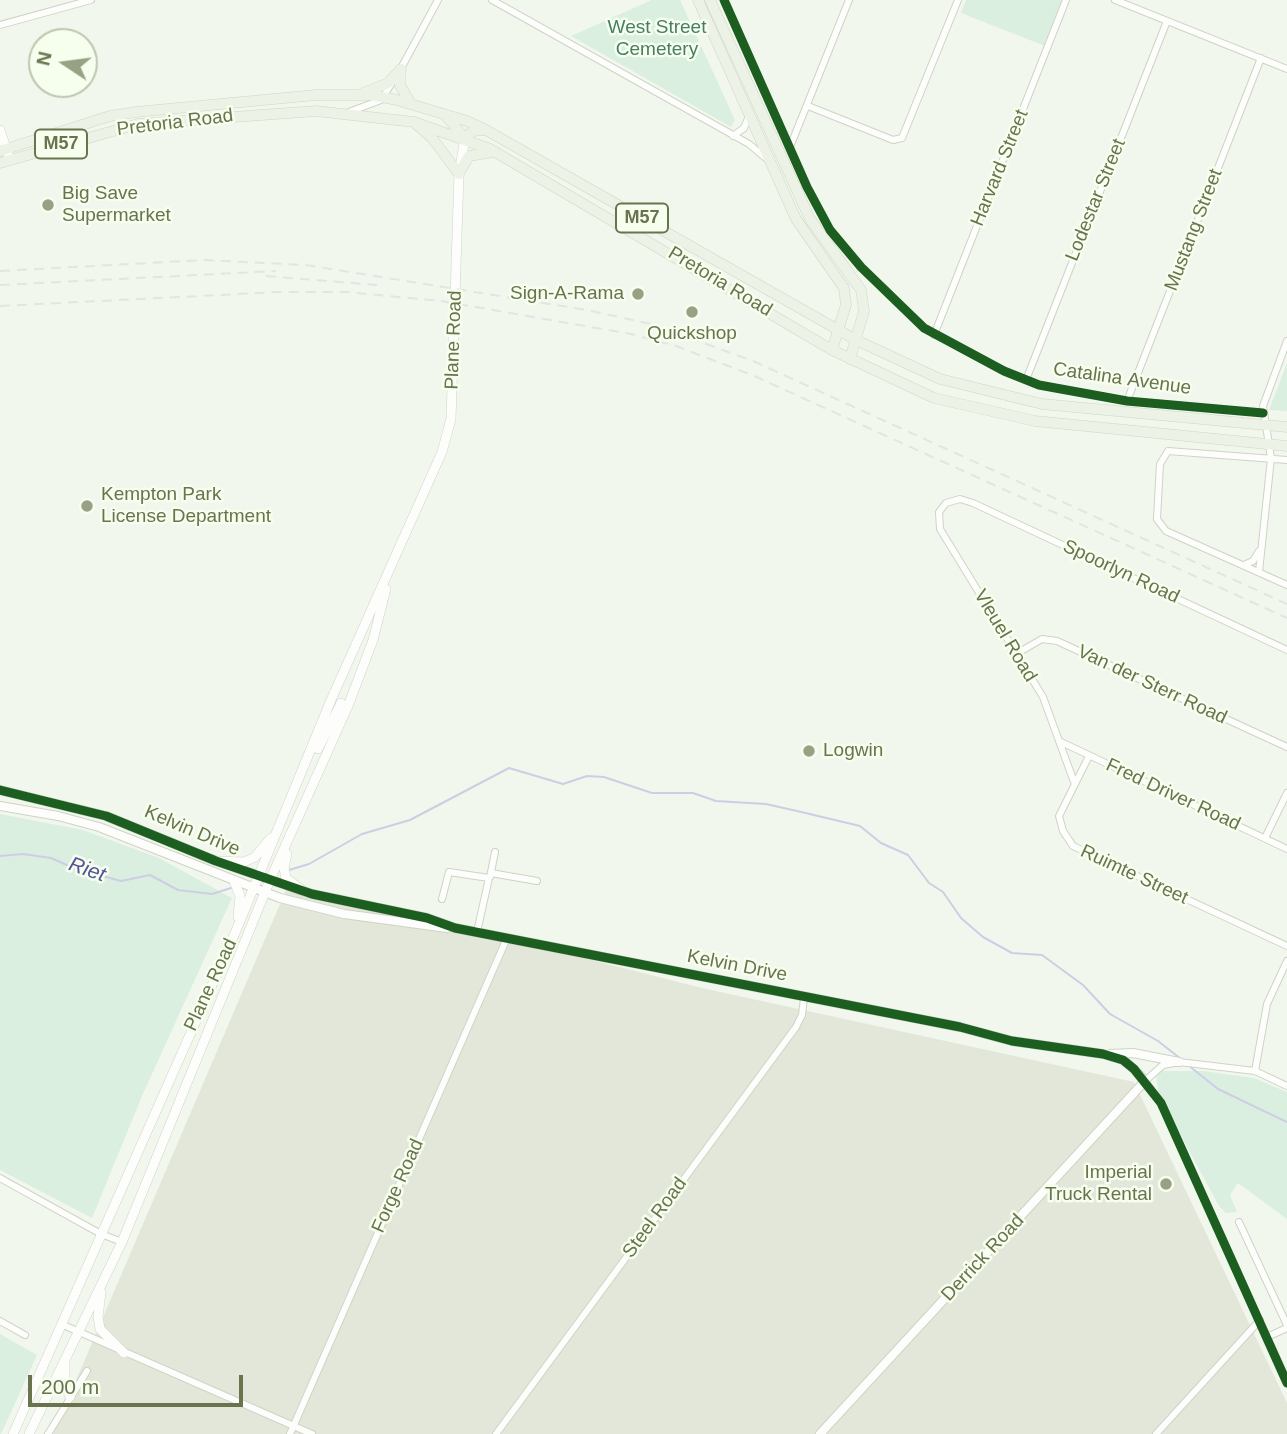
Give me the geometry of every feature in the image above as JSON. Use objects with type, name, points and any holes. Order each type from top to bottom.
[{"type":"main road","points":[[698,0],[769,161],[807,239],[842,284],[846,305],[832,349]]},
{"type":"main road","points":[[710,0],[805,209],[861,290],[864,311],[850,359]]},
{"type":"main road","points":[[356,94],[383,85],[400,70]]},
{"type":"main road","points":[[400,70],[400,85],[411,103]]},
{"type":"main road","name":"Pretoria Road","points":[[3,150],[110,116],[136,112],[293,96],[356,94],[384,97],[442,113],[486,130],[856,340],[940,379],[1002,397],[1042,404],[1287,426]]},
{"type":"main road","name":"Pretoria Road","points":[[5,162],[138,124],[272,111],[349,112],[414,122],[465,138],[497,153],[693,265],[832,349],[934,398],[995,414],[1089,427],[1287,446]]},
{"type":"main road","points":[[442,113],[465,138],[473,131],[486,130]]},
{"type":"main road","points":[[414,122],[432,138],[459,173],[469,156],[484,152],[497,153]]},
{"type":"main road","points":[[0,130],[5,162]]},
{"type":"main road","name":"Plane Road","points":[[13,1434],[235,933],[303,774],[331,700],[442,452],[451,419],[459,173],[465,138]]},
{"type":"main road","points":[[693,265],[704,253]]},
{"type":"main road","points":[[822,320],[837,315],[846,305]]},
{"type":"main road","name":"Plane Road","points":[[29,1434],[122,1242],[270,880],[348,706],[406,535]]},
{"type":"main road","points":[[303,774],[341,703]]},
{"type":"main road","points":[[216,861],[244,862],[255,857],[282,821]]},
{"type":"main road","points":[[290,839],[285,874],[292,884],[304,892]]},
{"type":"main road","points":[[234,881],[240,896],[235,933]]},
{"type":"main road","points":[[103,1280],[99,1310],[100,1329],[124,1353]]},
{"type":"main road","points":[[67,1355],[64,1379],[69,1397]]},
{"type":"street","points":[[0,25],[91,0]]},
{"type":"street","points":[[349,112],[370,107],[384,97],[438,0]]},
{"type":"street","points":[[492,0],[733,136],[769,161]]},
{"type":"street","name":"Catalina Avenue","points":[[724,0],[830,230],[876,282],[934,335],[1026,380],[1127,401],[1263,412]]},
{"type":"street","points":[[790,147],[849,0]]},
{"type":"street","points":[[808,106],[893,139],[902,138],[958,0]]},
{"type":"street","name":"Harvard Street","points":[[934,335],[1066,0]]},
{"type":"street","points":[[1115,0],[1287,69]]},
{"type":"street","name":"Lodestar Street","points":[[1026,380],[1167,21]]},
{"type":"street","name":"Mustang Street","points":[[1127,401],[1261,58]]},
{"type":"street","points":[[733,136],[746,126],[749,112]]},
{"type":"street","points":[[1259,572],[1271,458],[1263,412],[1268,390],[1287,341]]},
{"type":"street","points":[[1287,460],[1168,451],[1160,464],[1157,519],[1160,526],[1287,585]]},
{"type":"street","name":"Spoorlyn Road","points":[[954,499],[973,503],[1287,650]]},
{"type":"street","name":"Vleuel Road","points":[[954,499],[940,509],[940,528],[1043,697],[1074,782]]},
{"type":"street","points":[[1244,565],[1253,561],[1262,546]]},
{"type":"street","name":"Van der Sterr Road","points":[[1016,654],[1038,641],[1057,641],[1287,747]]},
{"type":"street","name":"Fred Driver Road","points":[[1059,741],[1287,849]]},
{"type":"street","name":"Ruimte Street","points":[[1090,756],[1074,782],[1059,816],[1066,837],[1073,846],[1287,946]]},
{"type":"street","name":"Kelvin Drive","points":[[0,790],[106,816],[150,831],[216,861],[304,892],[427,918],[455,928]]},
{"type":"street","points":[[1265,838],[1287,793]]},
{"type":"street","name":"Kelvin Drive","points":[[0,806],[58,816],[99,827],[265,893],[345,915],[477,932],[960,1027],[1012,1041],[1103,1054],[1127,1063],[1161,1102],[1287,1383]]},
{"type":"street","points":[[477,932],[495,852]]},
{"type":"street","points":[[442,900],[449,872],[537,881]]},
{"type":"street","name":"Forge Road","points":[[290,1434],[506,938]]},
{"type":"street","points":[[1255,1071],[1267,1004],[1287,961]]},
{"type":"street","name":"Steel Road","points":[[496,1434],[796,1027],[802,1015],[804,998]]},
{"type":"street","points":[[1103,1054],[1133,1053],[1179,1062],[1255,1071],[1287,1086]]},
{"type":"street","points":[[1145,1081],[1163,1065],[1179,1062]]},
{"type":"street","name":"Derrick Road","points":[[820,1434],[1145,1081]]},
{"type":"street","points":[[0,1178],[101,1234],[122,1242]]},
{"type":"street","points":[[1239,1222],[1287,1326],[1267,1337]]},
{"type":"street","points":[[1156,1434],[1260,1320]]},
{"type":"street","points":[[0,1321],[25,1335]]},
{"type":"street","points":[[61,1324],[312,1434]]},
{"type":"street","points":[[48,1434],[87,1371]]},
{"type":"shaded area","points":[[289,883],[702,988],[1134,1082],[1287,1403],[1287,1434],[53,1434]]},
{"type":"green space","name":"West Street Cemetery","points":[[652,0],[680,0],[735,120],[731,127],[571,36]]},
{"type":"green space","points":[[966,0],[1063,0],[1045,46],[961,13]]},
{"type":"green space","points":[[1287,363],[1287,411],[1269,410]]},
{"type":"green space","points":[[0,814],[83,830],[159,858],[232,898],[142,1096],[92,1218],[0,1170]]},
{"type":"green space","points":[[1204,1071],[1254,1078],[1287,1092],[1287,1219],[1238,1183],[1230,1195],[1237,1212],[1226,1213],[1219,1206],[1158,1093],[1156,1073]]},
{"type":"green space","points":[[0,1334],[37,1355],[1,1434],[0,1434]]},
{"type":"waterway","points":[[289,870],[309,864],[362,834],[410,820],[509,768],[563,784],[587,776],[604,777],[652,793],[693,793],[716,801],[766,804],[860,826],[881,843],[908,855],[929,883],[943,892],[961,918],[983,937],[1012,953],[1042,955],[1083,985],[1110,1014],[1158,1041],[1181,1059]]},
{"type":"waterway","name":"Riet","points":[[0,856],[23,854],[51,858],[76,869],[121,881],[150,875],[178,890],[212,894],[234,887]]},
{"type":"waterway","points":[[1188,1065],[1218,1089],[1287,1122]]},
{"type":"railway","points":[[0,271],[204,260],[306,265],[587,310],[651,324],[753,361],[1287,604]]},
{"type":"railway","points":[[0,285],[276,271]]},
{"type":"railway","points":[[266,276],[377,285]]},
{"type":"railway","points":[[0,306],[279,292],[346,292],[441,301],[631,334],[676,346],[752,375],[1287,618]]},
{"type":"cycle path","points":[[724,0],[807,187],[830,230],[861,267],[924,328],[1004,371],[1039,385],[1127,401],[1263,413]]},
{"type":"cycle path","points":[[0,790],[106,816],[216,861],[312,894],[427,918],[455,928],[960,1027],[1012,1041],[1103,1054],[1123,1060],[1134,1069],[1161,1103],[1287,1383]]},
{"type":"place","name":"Big Save Supermarket","points":[[48,205]]},
{"type":"place","name":"Sign-A-Rama","points":[[638,294]]},
{"type":"place","name":"Quickshop","points":[[692,312]]},
{"type":"place","name":"Kempton Park License Department","points":[[87,506]]},
{"type":"place","name":"Logwin","points":[[809,751]]},
{"type":"place","name":"Imperial Truck Rental","points":[[1166,1184]]}]
